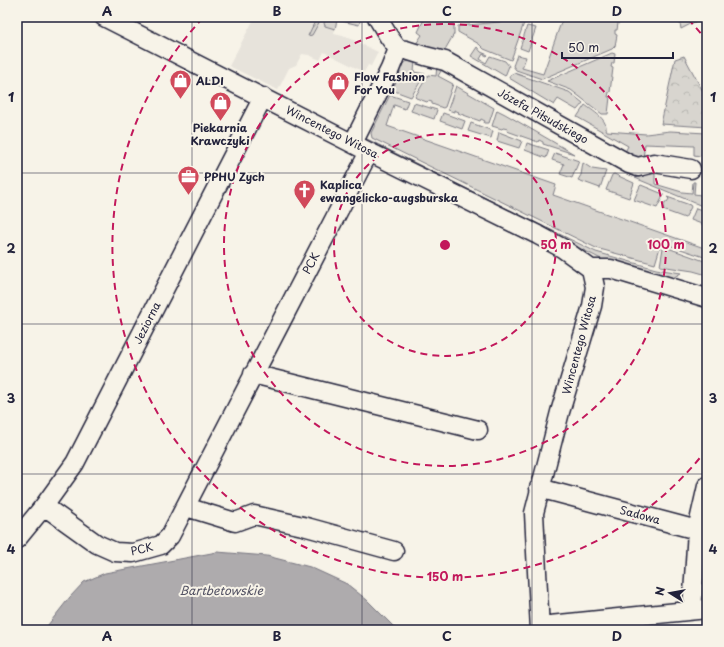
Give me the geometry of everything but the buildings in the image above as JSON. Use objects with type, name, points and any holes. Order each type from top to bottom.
[{"type":"street","name":"Wincentego Witosa","points":[[104,17],[369,152],[538,235],[562,248],[591,269],[595,287],[592,306],[539,488],[534,513],[540,628]]},
{"type":"street","points":[[353,143],[390,69],[398,49],[377,17]]},
{"type":"street","name":"Józefa Piłsudskiego","points":[[398,49],[445,61],[629,164],[638,167],[654,163],[691,169]]},
{"type":"street","name":"Jeziorna","points":[[17,539],[44,506],[75,463],[263,97]]},
{"type":"street","name":"PCK","points":[[44,506],[97,544],[115,552],[133,553],[161,545],[170,536],[369,152]]},
{"type":"street","points":[[591,269],[611,269],[707,298]]},
{"type":"street","points":[[253,374],[478,430]]},
{"type":"street","points":[[540,628],[699,610],[697,530],[707,486]]},
{"type":"street","name":"Sadowa","points":[[539,488],[697,530]]},
{"type":"street","points":[[186,507],[235,522],[254,515],[303,526],[394,551]]},
{"type":"shaded area","points":[[255,17],[338,17],[334,34],[347,37],[378,52],[371,66],[368,65],[364,72],[324,52],[320,60],[309,55],[302,54],[296,65],[289,68],[278,90],[229,66]]},
{"type":"green space","points":[[317,17],[322,17],[312,35],[308,36]]},
{"type":"green space","points":[[327,17],[361,17],[359,25],[337,20],[335,29],[325,26],[324,23]]},
{"type":"green space","points":[[425,17],[434,17],[454,24],[454,34],[443,53],[416,44],[422,35],[418,32]]},
{"type":"green space","points":[[444,17],[459,18],[503,17],[459,22]]},
{"type":"green space","points":[[563,17],[619,17],[617,30],[615,30],[615,34],[617,35],[615,46],[612,49],[542,79],[516,70],[513,66],[517,55],[526,57],[522,68],[543,74]]},
{"type":"green space","points":[[679,17],[704,17],[681,29]]},
{"type":"green space","points":[[520,20],[524,23],[511,60],[484,49],[479,44],[458,32],[458,26]]},
{"type":"green space","points":[[527,26],[536,28],[528,51],[520,48]]},
{"type":"green space","points":[[477,47],[481,52],[488,55],[483,54],[480,59],[486,63],[490,56],[505,61],[509,66],[505,76],[471,56]]},
{"type":"green space","points":[[612,53],[615,54],[614,63],[612,63],[611,67],[613,68],[608,97],[610,97],[608,114],[602,114],[571,90],[547,81]]},
{"type":"green space","points":[[684,56],[707,99],[707,127],[661,124],[675,59]]},
{"type":"green space","points":[[408,61],[415,61],[414,72],[425,74],[411,97],[392,90],[400,74],[397,72],[402,64]]},
{"type":"green space","points":[[437,65],[444,66],[438,76],[453,84],[445,107],[443,108],[432,104],[432,102],[427,102],[415,97],[428,75],[436,76]]},
{"type":"green space","points":[[514,73],[569,92],[583,103],[577,110],[558,99],[554,105],[509,78],[510,75]]},
{"type":"green space","points":[[456,86],[494,108],[489,123],[484,123],[485,121],[481,119],[480,121],[458,113],[459,112],[454,110],[454,112],[448,110]]},
{"type":"green space","points":[[390,95],[408,101],[405,109],[394,105],[387,126],[556,185],[553,195],[707,249],[707,258],[663,243],[661,244],[655,264],[596,248],[372,138],[371,133]]},
{"type":"green space","points":[[414,103],[437,110],[434,119],[411,111]]},
{"type":"green space","points":[[585,105],[602,119],[606,125],[607,131],[646,134],[670,131],[706,133],[707,148],[700,156],[694,155],[694,146],[645,144],[643,158],[623,156],[628,146],[577,117]]},
{"type":"green space","points":[[497,110],[574,154],[543,144],[543,142],[539,140],[538,142],[507,131],[508,129],[492,126]]},
{"type":"green space","points":[[443,113],[465,121],[462,129],[440,121]]},
{"type":"green space","points":[[471,123],[493,131],[491,138],[468,131]]},
{"type":"green space","points":[[499,132],[522,141],[519,148],[497,141]]},
{"type":"green space","points":[[365,138],[538,224],[537,227],[367,142]]},
{"type":"green space","points":[[527,143],[549,150],[546,158],[525,150]]},
{"type":"green space","points":[[555,153],[579,161],[572,178],[560,174],[564,164],[552,160]]},
{"type":"green space","points":[[583,163],[592,169],[606,171],[600,188],[578,180],[581,175]]},
{"type":"green space","points":[[648,172],[655,174],[655,184],[682,192],[692,193],[693,182],[695,182],[694,194],[707,196],[707,208],[635,178],[643,176]]},
{"type":"green space","points":[[614,174],[634,183],[629,198],[606,190],[612,175]]},
{"type":"green space","points":[[641,185],[663,194],[657,208],[634,200]]},
{"type":"green space","points":[[667,197],[690,205],[691,207],[685,218],[663,210],[665,202],[669,199]]},
{"type":"green space","points":[[696,208],[707,212],[707,226],[691,220]]},
{"type":"green space","points":[[547,228],[596,252],[656,269],[681,273],[669,280],[601,259],[546,231]]},
{"type":"green space","points":[[665,247],[707,262],[707,275],[693,271],[660,266],[663,248]]},
{"type":"water","name":"Bartbetowskie","points":[[217,552],[267,556],[310,567],[347,584],[367,600],[397,630],[44,630],[84,582],[105,573]]},
{"type":"place","name":"ALDI","points":[[180,100]]},
{"type":"place","name":"Flow Fashion For You","points":[[339,102]]},
{"type":"place","name":"Piekarnia Krawczyki","points":[[220,122]]},
{"type":"place","name":"PPHU Zych","points":[[188,196]]},
{"type":"place","name":"Kaplica ewangelicko-augsburska","points":[[304,210]]}]
